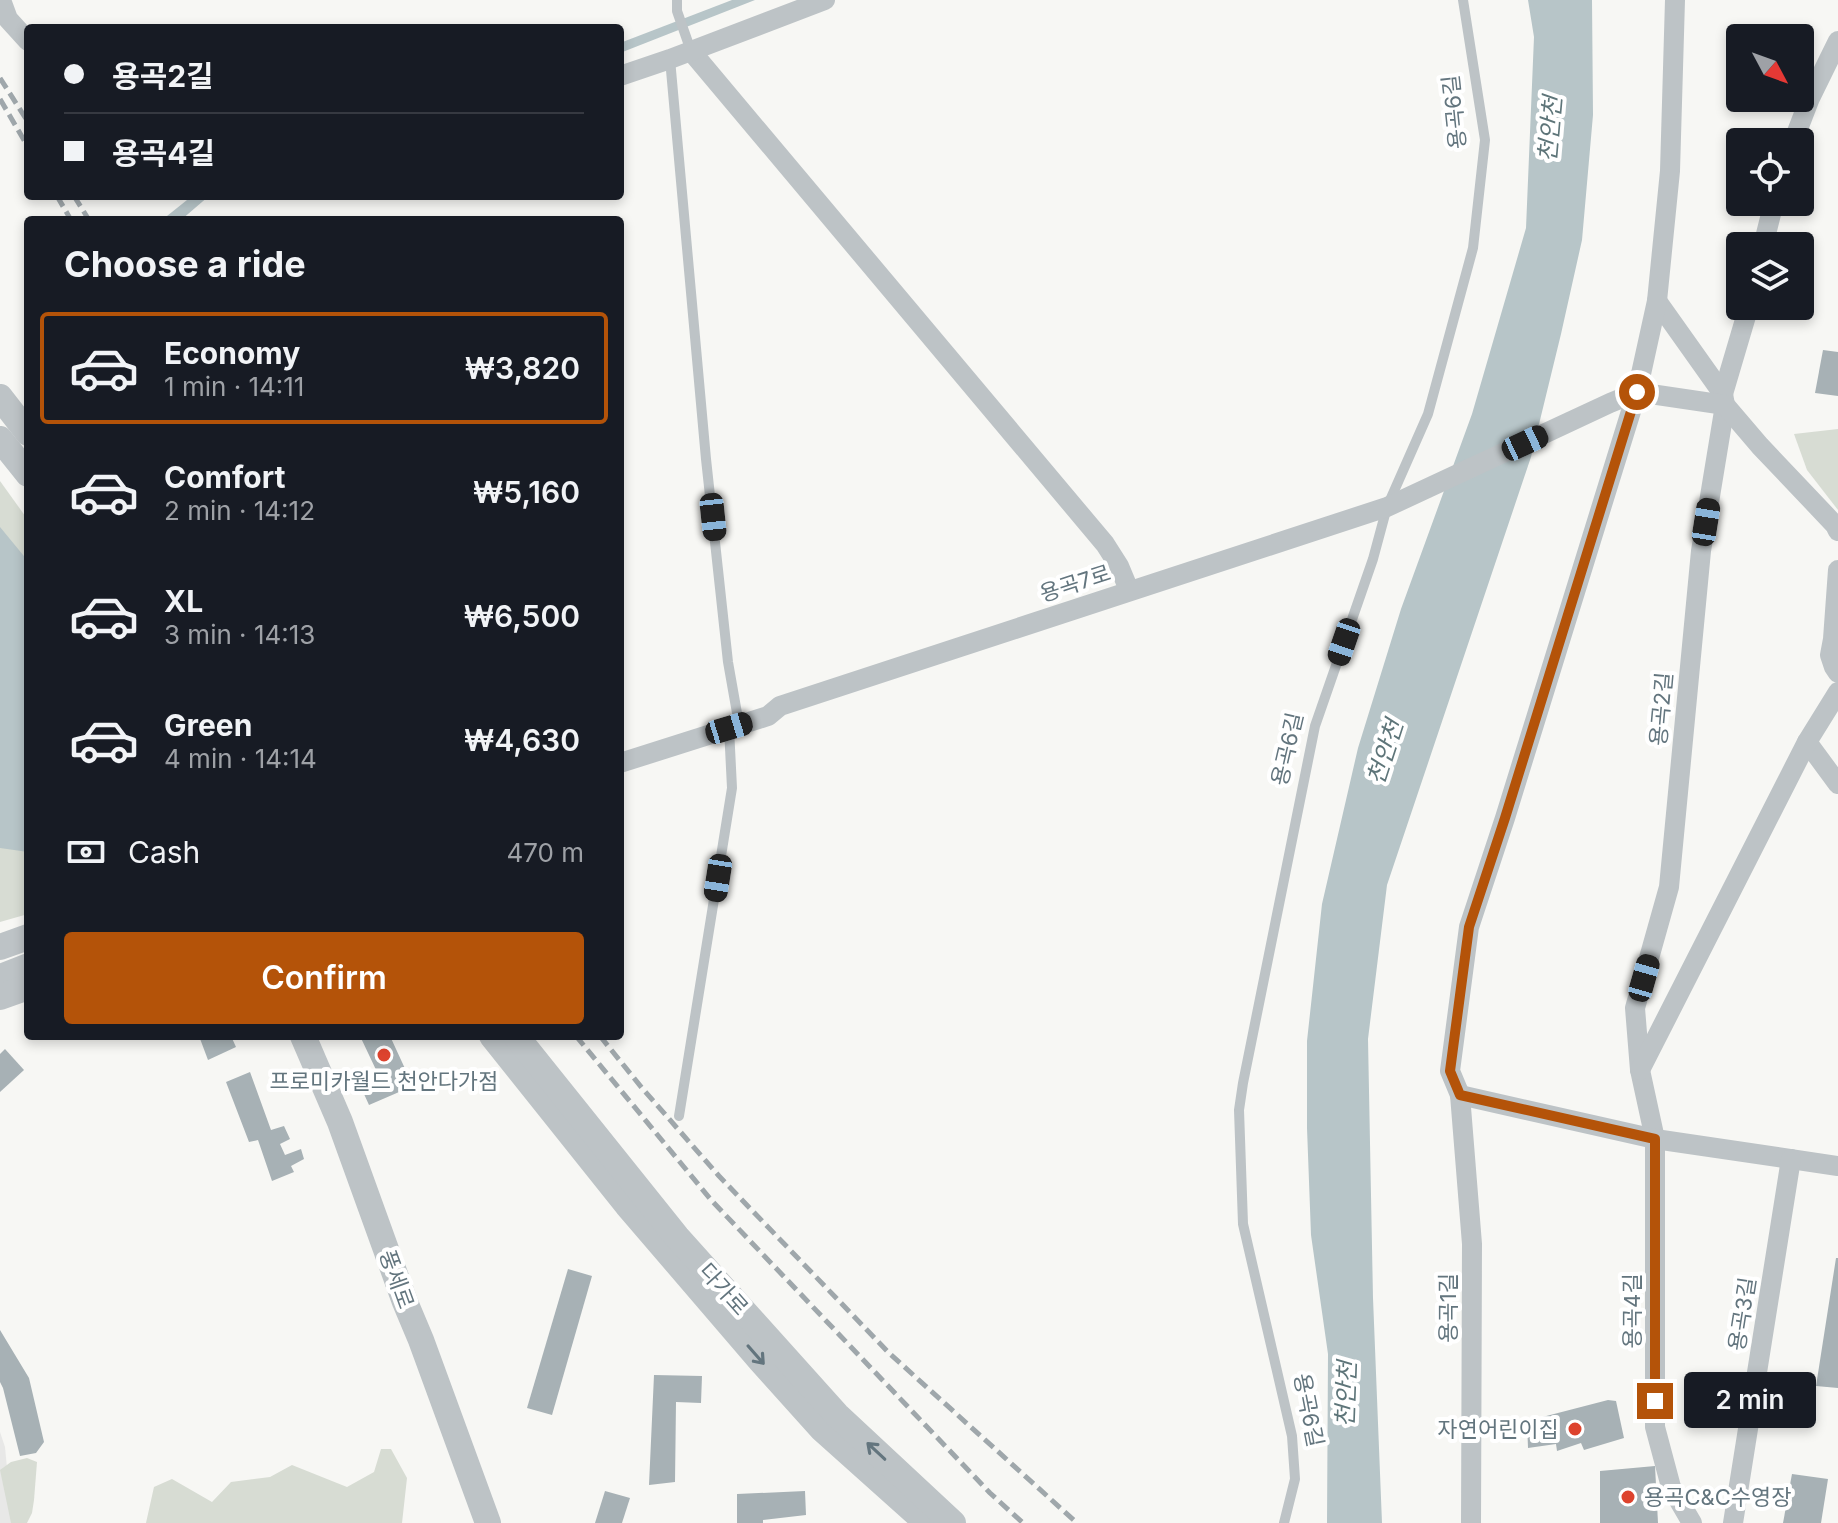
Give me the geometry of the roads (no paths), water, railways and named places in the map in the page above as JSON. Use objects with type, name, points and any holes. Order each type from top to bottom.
[{"type":"street","points":[[1,0],[8,19],[24,37]]},
{"type":"street","points":[[624,75],[670,59],[690,45],[825,0]]},
{"type":"street","points":[[1675,0],[1670,171],[1657,301],[1637,392],[1469,927],[1450,1071],[1460,1095],[1655,1139],[1838,1166]]},
{"type":"street","points":[[1798,128],[1838,41]]},
{"type":"street","points":[[690,45],[1105,544],[1129,590]]},
{"type":"street","points":[[1657,301],[1760,446],[1838,531]]},
{"type":"street","name":"용곡2길","points":[[1655,1139],[1640,1070],[1635,1008],[1669,887],[1701,551],[1724,399],[1745,320]]},
{"type":"street","points":[[1637,392],[1724,399]]},
{"type":"street","name":"용곡7로","points":[[624,762],[733,721],[765,704],[780,706],[1387,507],[1637,392]]},
{"type":"street","points":[[0,397],[24,428]]},
{"type":"street","points":[[0,439],[24,469]]},
{"type":"street","points":[[1838,570],[1830,655],[1838,673]]},
{"type":"street","points":[[1640,1070],[1807,742],[1838,692]]},
{"type":"street","name":"용곡7로","points":[[624,751],[733,721]]},
{"type":"street","points":[[1807,742],[1838,784]]},
{"type":"street","points":[[0,947],[24,938]]},
{"type":"street","points":[[0,962],[24,953]]},
{"type":"street","points":[[0,974],[24,965]]},
{"type":"street","points":[[0,997],[24,988]]},
{"type":"street","name":"풍세로","points":[[305,1040],[340,1122],[488,1523]]},
{"type":"street","name":"다가로","points":[[495,1040],[627,1205],[760,1360],[822,1429],[927,1523]]},
{"type":"street","name":"다가로","points":[[519,1040],[687,1248],[837,1415],[953,1523]]},
{"type":"street","name":"용곡1길","points":[[1460,1095],[1472,1244],[1471,1523]]},
{"type":"street","name":"용곡4길","points":[[1655,1139],[1655,1427],[1671,1487],[1692,1523]]},
{"type":"street","name":"용곡3길","points":[[1733,1523],[1791,1159]]},
{"type":"lane","name":"용곡6길","points":[[1284,1523],[1295,1479],[1292,1436],[1243,1224],[1239,1110],[1315,726],[1373,559],[1387,507],[1428,414],[1473,248],[1485,140],[1463,0]]},
{"type":"lane","points":[[677,6],[690,45]]},
{"type":"lane","points":[[670,59],[733,721],[732,788],[679,1116]]},
{"type":"water","points":[[732,0],[755,0],[624,51],[624,41]]},
{"type":"water","name":"천안천","points":[[1528,0],[1592,0],[1593,115],[1582,240],[1531,457],[1387,885],[1368,1039],[1373,1298],[1382,1523],[1327,1523],[1328,1354],[1311,1235],[1307,1128],[1307,1041],[1322,904],[1358,748],[1401,609],[1472,414],[1526,228],[1534,37]]},
{"type":"water","points":[[187,200],[204,200],[186,216],[167,216]]},
{"type":"water","points":[[0,527],[24,556],[24,851],[0,848]]},
{"type":"railway","points":[[0,78],[24,116]]},
{"type":"railway","points":[[0,99],[24,140]]},
{"type":"railway","points":[[59,200],[69,216]]},
{"type":"railway","points":[[76,200],[86,216]]},
{"type":"railway","points":[[579,1040],[712,1201],[990,1493],[1023,1523]]},
{"type":"railway","points":[[603,1040],[719,1176],[889,1353],[1077,1523]]},
{"type":"place","name":"프로미카월드 천안다가점","points":[[384,1055]]},
{"type":"place","name":"자연어린이집","points":[[1575,1429]]},
{"type":"place","name":"용곡C&C수영장","points":[[1628,1497]]}]
